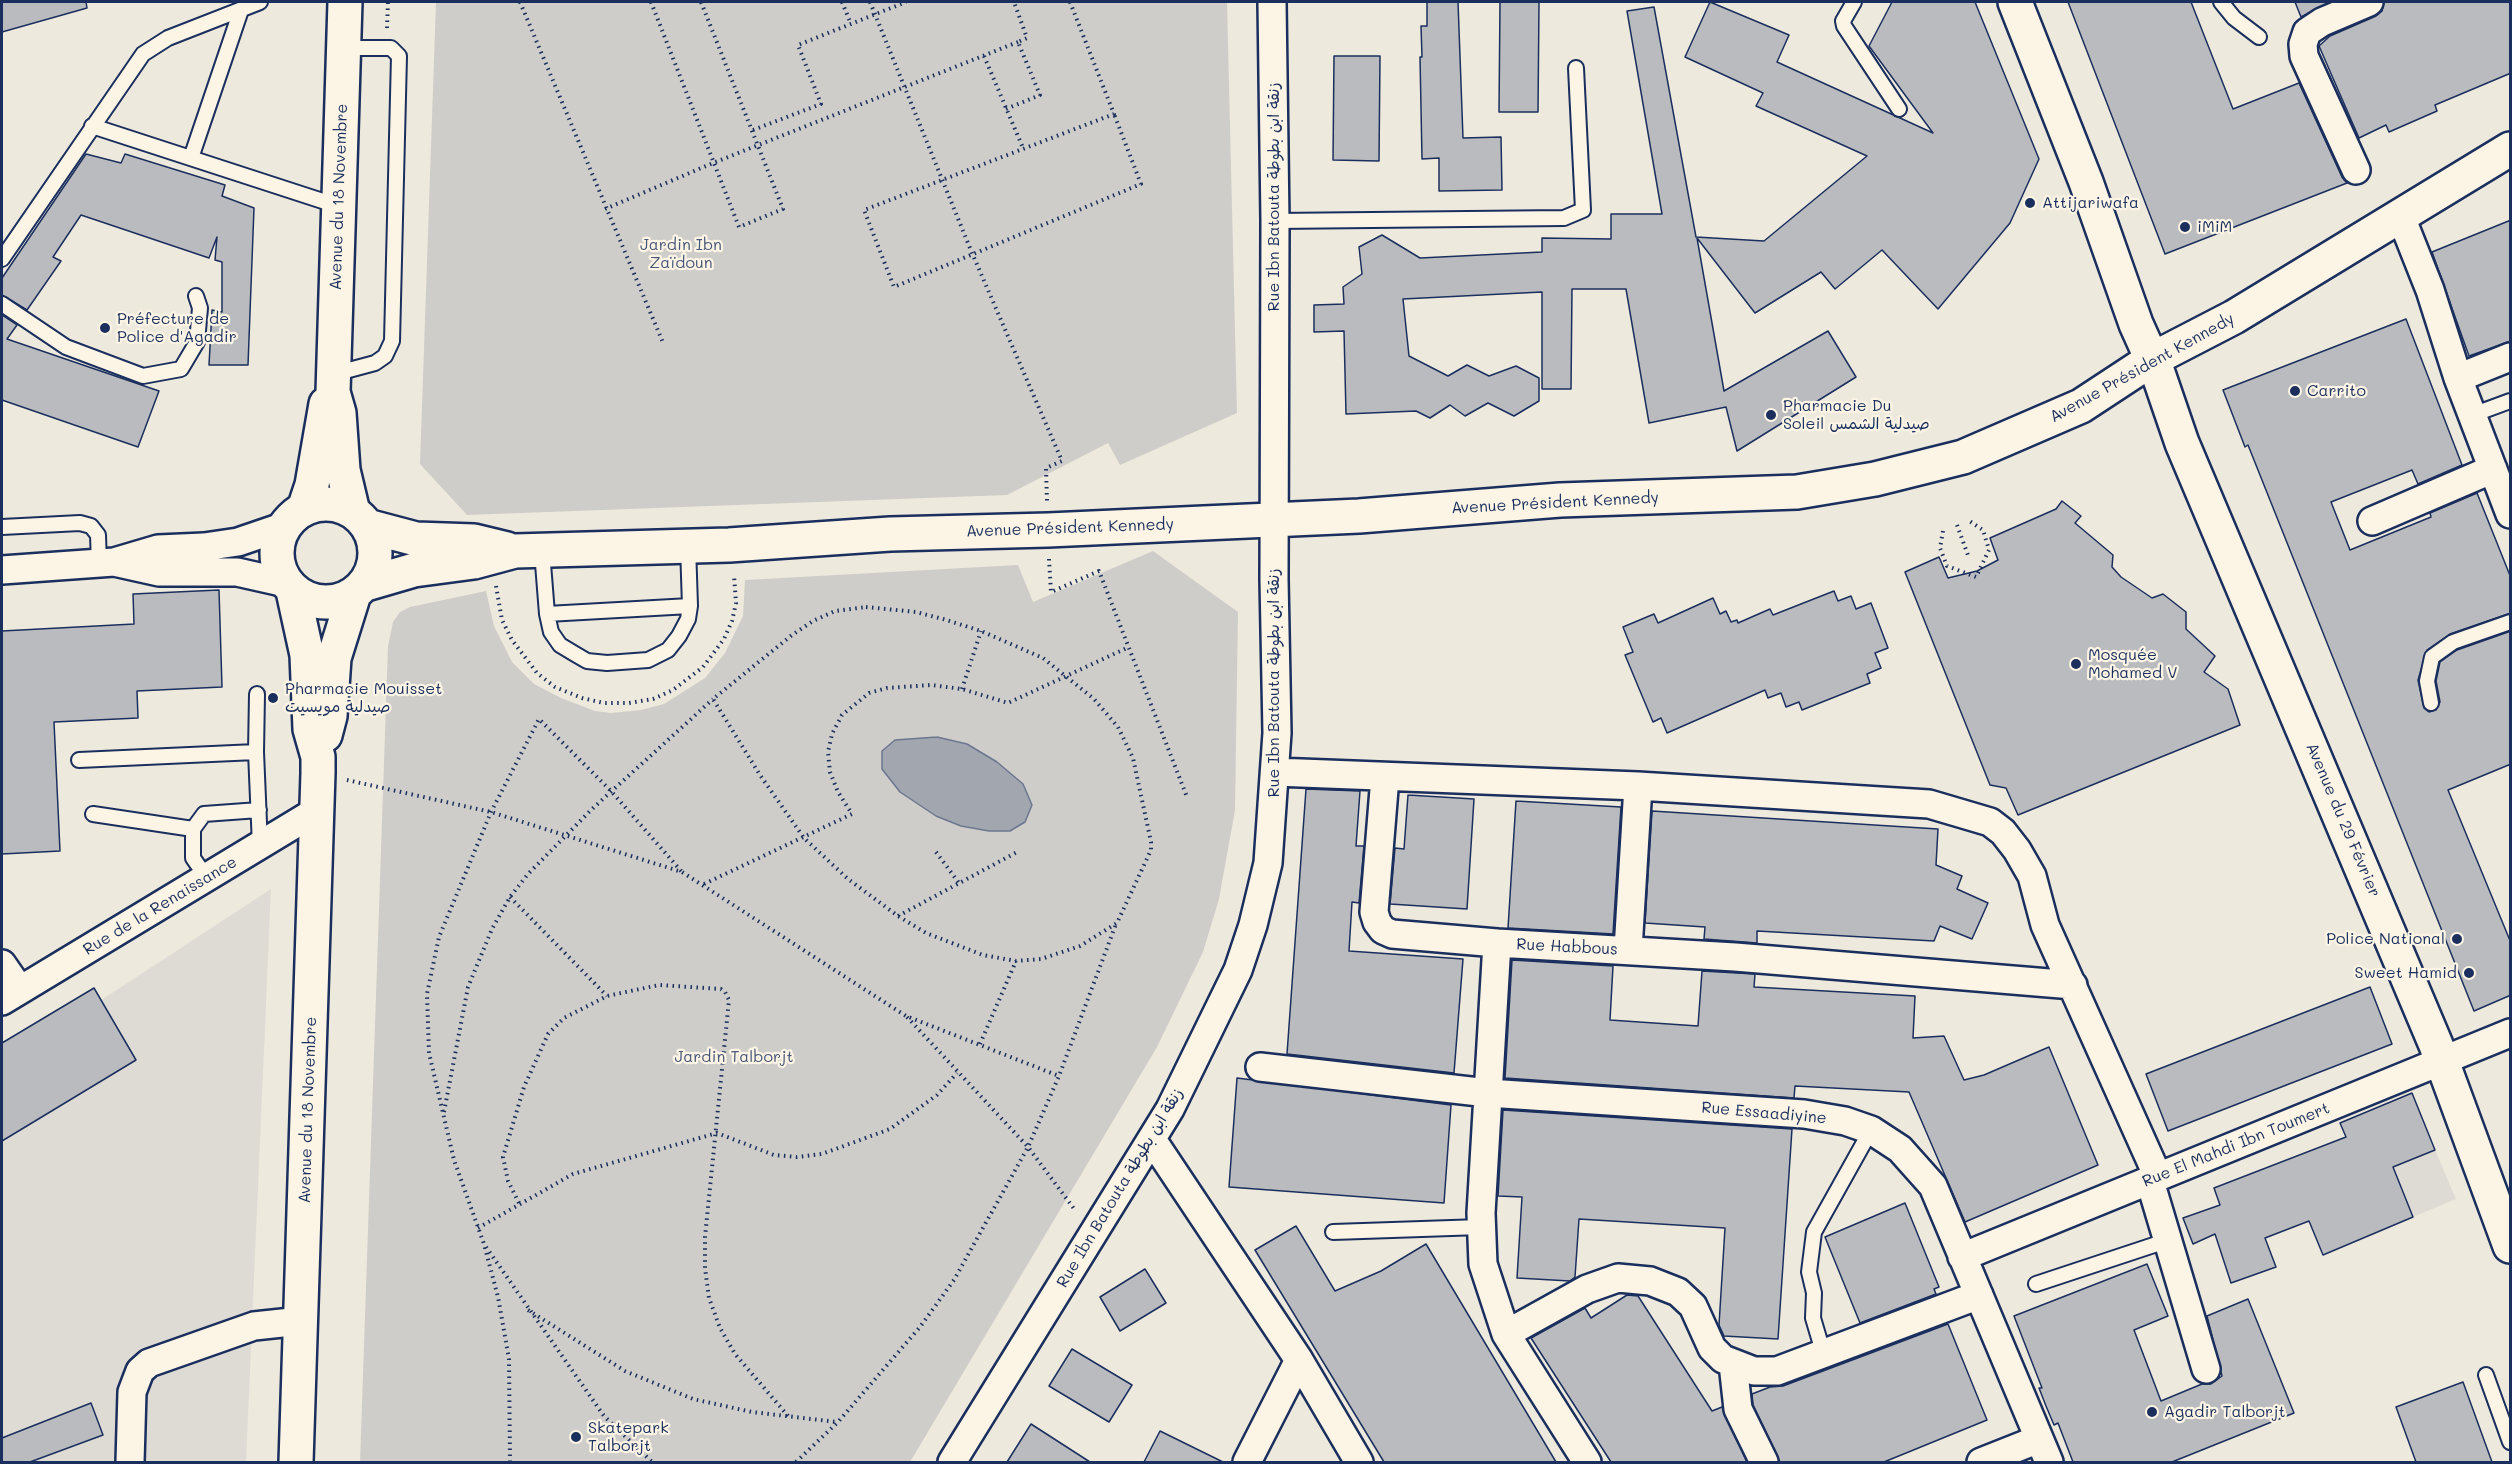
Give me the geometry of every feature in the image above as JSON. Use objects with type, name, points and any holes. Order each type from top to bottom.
[{"type":"street","name":"Avenue du 18 Novembre","points":[[345,2],[333,383],[339,413],[343,470],[360,519]]},
{"type":"street","name":"Rue Ibn Batouta زنقة ابن بطوطة","points":[[952,1462],[1153,1141],[1196,1059],[1238,970],[1253,925],[1269,863],[1277,733],[1273,520],[1275,221],[1272,2]]},
{"type":"street","name":"Avenue du 29 Février","points":[[2017,2],[2086,182],[2133,314],[2158,373],[2182,443],[2443,1060],[2511,1246]]},
{"type":"street","points":[[2356,170],[2304,56],[2303,44],[2307,32],[2322,22],[2369,2]]},
{"type":"street","name":"Avenue Président Kennedy","points":[[360,589],[406,572],[487,560],[528,551],[688,546],[890,534],[1273,520],[1560,500],[1797,492],[1875,479],[1974,453],[2081,406],[2151,360],[2234,317],[2402,218],[2511,149]]},
{"type":"street","points":[[2402,218],[2430,290],[2458,378],[2511,514]]},
{"type":"street","points":[[2458,378],[2511,357]]},
{"type":"street","name":"Avenue du 18 Novembre","points":[[295,518],[312,485],[323,415],[333,383]]},
{"type":"street","points":[[2372,521],[2493,469]]},
{"type":"street","points":[[2,570],[106,563],[158,549],[204,547],[238,542],[295,518],[320,504],[337,505],[360,519],[374,540],[375,555],[373,570],[360,589],[334,602],[312,601],[290,587],[237,572],[159,572],[106,563]]},
{"type":"street","points":[[290,587],[277,565],[277,544],[295,518]]},
{"type":"street","name":"Avenue Président Kennedy","points":[[360,519],[416,539],[474,541],[528,551]]},
{"type":"street","name":"Avenue du 18 Novembre","points":[[290,587],[307,655],[310,729],[318,765],[296,1462]]},
{"type":"street","name":"Avenue du 18 Novembre","points":[[318,765],[330,716],[334,658],[360,589]]},
{"type":"street","points":[[1275,772],[1638,786],[1929,804],[1990,822],[2017,850],[2032,876],[2045,925],[2073,985],[2154,1179],[2166,1241],[2206,1369]]},
{"type":"street","points":[[1385,777],[1374,912],[1377,922],[1383,930],[1392,934],[1497,943]]},
{"type":"street","points":[[1628,950],[1638,786]]},
{"type":"street","name":"Rue de la Renaissance","points":[[11,995],[318,810]]},
{"type":"street","name":"Rue Habbous","points":[[1587,1462],[1506,1334],[1483,1264],[1481,1227],[1497,943],[1628,950],[2073,985]]},
{"type":"street","points":[[2,964],[11,995]]},
{"type":"street","name":"Rue El Mahdi Ibn Toumert","points":[[1962,1257],[2511,1033]]},
{"type":"street","name":"Rue Essaadiyine","points":[[1260,1067],[1488,1093],[1804,1114],[1845,1121],[1871,1130],[1900,1149],[1933,1186],[2044,1451]]},
{"type":"street","points":[[1153,1141],[1299,1360],[1359,1462]]},
{"type":"street","points":[[1506,1334],[1587,1289],[1618,1278],[1650,1281],[1678,1292],[1693,1306],[1712,1348],[1723,1359],[1754,1371],[1777,1371],[1979,1295]]},
{"type":"street","points":[[129,1462],[132,1392],[140,1371],[144,1367],[254,1326],[301,1321]]},
{"type":"street","points":[[1247,1462],[1299,1360]]},
{"type":"street","points":[[1733,1364],[1738,1409],[1764,1462]]},
{"type":"street","points":[[1982,1462],[2044,1451]]},
{"type":"lane","points":[[2,259],[143,54],[152,46],[260,2]]},
{"type":"lane","points":[[1854,2],[1843,21],[1844,26],[1899,109]]},
{"type":"lane","points":[[2221,2],[2234,18],[2259,37]]},
{"type":"lane","points":[[191,158],[241,10]]},
{"type":"lane","points":[[333,383],[386,356],[392,341],[399,56],[391,48],[344,48]]},
{"type":"lane","points":[[1275,221],[1564,218],[1583,210],[1576,68]]},
{"type":"lane","points":[[92,126],[340,206]]},
{"type":"lane","points":[[2,304],[66,347],[143,376],[181,369],[197,342],[200,308],[196,296]]},
{"type":"lane","points":[[2472,415],[2511,401]]},
{"type":"lane","points":[[2,527],[80,523],[91,526],[98,535],[106,563]]},
{"type":"lane","points":[[528,551],[551,632],[560,645],[587,661],[607,663],[648,660],[668,651],[688,620],[690,606],[688,546]]},
{"type":"lane","points":[[547,614],[690,606]]},
{"type":"lane","points":[[2431,703],[2427,681],[2432,657],[2453,642],[2511,622]]},
{"type":"lane","points":[[257,694],[256,752],[260,846]]},
{"type":"lane","points":[[79,760],[256,752]]},
{"type":"lane","points":[[207,878],[193,858],[193,829],[204,814],[259,810]]},
{"type":"lane","points":[[93,814],[193,829]]},
{"type":"lane","points":[[1827,1353],[1821,1345],[1812,1318],[1814,1293],[1809,1272],[1814,1232],[1871,1130]]},
{"type":"lane","points":[[1333,1232],[1481,1227]]},
{"type":"lane","points":[[2036,1284],[2166,1241]]},
{"type":"lane","points":[[2486,1375],[2511,1442]]},
{"type":"path","points":[[520,2],[664,345]]},
{"type":"path","points":[[651,2],[740,227],[783,209],[701,2]]},
{"type":"path","points":[[842,2],[851,24]]},
{"type":"path","points":[[870,2],[972,253],[1062,461],[1046,468],[1051,592],[1099,571],[1187,797]]},
{"type":"path","points":[[753,130],[821,104],[798,45],[906,2]]},
{"type":"path","points":[[605,209],[759,144],[906,89],[1027,38],[1014,2]]},
{"type":"path","points":[[1070,2],[1114,114],[1141,184],[894,287],[864,210],[1114,114]]},
{"type":"path","points":[[1006,109],[1040,95],[1018,42]]},
{"type":"path","points":[[984,56],[1023,148]]},
{"type":"path","points":[[1944,531],[1940,548],[1947,566],[1976,577],[1989,550],[1983,530],[1968,520]]},
{"type":"path","points":[[1957,525],[1970,558]]},
{"type":"path","points":[[443,1116],[468,987],[484,945],[510,897],[528,874],[566,834],[611,791],[714,699],[792,635],[835,611],[866,607],[890,608],[943,619],[981,631],[1042,658],[1094,699],[1127,741],[1133,758],[1151,850],[1117,923],[1059,1076],[1029,1147],[954,1280],[920,1327],[838,1422],[796,1462]]},
{"type":"path","points":[[962,689],[981,631]]},
{"type":"path","points":[[704,884],[852,814],[838,792],[830,772],[828,752],[832,734],[842,715],[869,693],[897,687],[931,685],[962,689],[1008,703],[1129,648]]},
{"type":"path","points":[[714,699],[760,775],[804,838],[848,879],[898,916],[926,933],[983,956],[1016,961],[1062,954],[1117,923]]},
{"type":"path","points":[[510,1462],[508,1359],[498,1297],[484,1244],[454,1160],[429,1053],[427,994],[439,937],[491,812],[539,719],[611,791],[682,872]]},
{"type":"path","points":[[318,765],[566,834],[682,872],[704,884],[906,1016],[1059,1076]]},
{"type":"path","points":[[898,916],[1019,851]]},
{"type":"path","points":[[936,852],[958,884]]},
{"type":"path","points":[[510,897],[606,996]]},
{"type":"path","points":[[980,1044],[1016,961]]},
{"type":"path","points":[[519,1203],[508,1181],[503,1157],[524,1087],[548,1034],[564,1018],[606,996],[659,985],[721,989],[725,992],[729,1000],[705,1237],[705,1268],[709,1298],[720,1328],[735,1354],[789,1417]]},
{"type":"path","points":[[906,1016],[957,1073],[1029,1147],[1093,1236]]},
{"type":"path","points":[[478,1228],[573,1174],[717,1133],[774,1155],[797,1158],[822,1154],[890,1129],[938,1095],[957,1073]]},
{"type":"path","points":[[484,1244],[604,1416],[652,1462]]},
{"type":"path","points":[[528,1310],[589,1350],[668,1390],[721,1406],[838,1422]]},
{"type":"shaded area","points":[[937,737],[967,744],[997,762],[1023,784],[1032,805],[1025,822],[1010,831],[989,831],[961,826],[936,816],[900,792],[882,769],[882,751],[895,740]]},
{"type":"shaded area","points":[[271,889],[246,1462],[2,1462],[2,1065]]},
{"type":"shaded area","points":[[2435,1150],[2456,1199],[2413,1217],[2393,1167]]},
{"type":"green space","name":"Jardin Ibn Zaïdoun","points":[[436,2],[1227,2],[1237,413],[1120,465],[1108,443],[1007,495],[467,515],[420,464]]},
{"type":"green space","name":"Jardin Talborjt","points":[[1153,551],[1238,612],[1235,810],[1219,899],[1203,952],[1157,1047],[910,1462],[360,1462],[388,646],[393,622],[400,612],[410,607],[486,591],[494,626],[512,662],[534,684],[561,698],[595,711],[611,713],[641,710],[664,704],[705,678],[725,653],[743,616],[745,580],[1018,565],[1033,602]]},
{"type":"building","points":[[2,2],[86,2],[87,8],[2,32]]},
{"type":"building","points":[[1427,2],[1458,2],[1463,138],[1501,137],[1502,190],[1439,191],[1439,158],[1422,159],[1420,57],[1422,57],[1421,26],[1427,26]]},
{"type":"building","points":[[1500,2],[1539,2],[1538,112],[1499,112]]},
{"type":"building","points":[[1710,2],[1789,35],[1777,62],[1933,133],[1869,46],[1892,2],[1975,2],[2039,159],[2010,223],[1938,309],[1882,250],[1835,289],[1821,272],[1755,313],[1697,238],[1724,391],[1828,331],[1856,377],[1737,451],[1726,407],[1649,423],[1626,289],[1572,289],[1571,389],[1542,389],[1542,292],[1403,299],[1409,356],[1448,376],[1467,365],[1489,376],[1516,366],[1539,378],[1539,401],[1514,416],[1488,403],[1465,416],[1450,405],[1430,418],[1416,411],[1346,414],[1344,331],[1314,332],[1314,305],[1344,304],[1343,287],[1362,274],[1359,247],[1382,235],[1420,258],[1542,252],[1542,238],[1611,239],[1611,214],[1662,214],[1627,11],[1654,7],[1696,237],[1764,241],[1867,156],[1756,106],[1763,93],[1685,57]]},
{"type":"building","points":[[2068,2],[2191,2],[2233,109],[2299,83],[2342,177],[2347,183],[2165,254]]},
{"type":"building","points":[[2295,2],[2330,2],[2301,17]]},
{"type":"building","points":[[2384,2],[2511,2],[2511,73],[2435,105],[2437,111],[2389,132],[2386,125],[2359,138],[2319,46],[2330,36],[2376,16],[2382,11]]},
{"type":"building","points":[[1334,56],[1380,56],[1379,161],[1333,160]]},
{"type":"building","points":[[86,154],[121,163],[125,154],[225,185],[222,196],[254,208],[248,365],[209,365],[212,310],[222,312],[222,262],[215,260],[217,237],[209,258],[81,215],[53,257],[61,261],[27,310],[2,295],[2,278]]},
{"type":"building","points":[[2511,220],[2511,341],[2469,356],[2432,252]]},
{"type":"building","points":[[2,315],[17,325],[7,339],[159,391],[138,447],[2,400]]},
{"type":"building","points":[[2406,319],[2462,465],[2418,484],[2412,470],[2331,502],[2350,550],[2431,517],[2430,513],[2477,493],[2511,578],[2511,613],[2450,634],[2427,650],[2418,680],[2424,708],[2429,712],[2436,710],[2440,702],[2436,681],[2440,662],[2457,650],[2511,631],[2511,764],[2448,790],[2511,943],[2511,995],[2474,1011],[2248,445],[2245,447],[2223,390]]},
{"type":"building","name":"Mosquée Mohamed V","points":[[2062,501],[2081,516],[2075,523],[2113,555],[2112,567],[2121,577],[2152,598],[2163,594],[2186,612],[2186,629],[2215,656],[2204,672],[2228,689],[2240,725],[2018,815],[2006,788],[1990,785],[1905,572],[1939,557],[1948,578],[1977,571],[1998,560],[1990,538],[2056,509]]},
{"type":"building","points":[[219,590],[222,687],[137,691],[138,718],[54,722],[60,851],[2,854],[2,631],[134,624],[133,594]]},
{"type":"building","points":[[1834,591],[1838,601],[1851,596],[1856,609],[1871,603],[1888,648],[1875,653],[1881,668],[1867,674],[1870,683],[1802,710],[1799,702],[1786,707],[1781,693],[1768,698],[1765,690],[1667,733],[1661,718],[1653,722],[1625,655],[1633,652],[1623,627],[1654,614],[1658,623],[1713,598],[1720,614],[1726,611],[1731,622],[1737,620],[1738,623],[1770,609],[1773,615]]},
{"type":"building","points":[[1306,789],[1360,791],[1356,846],[1364,846],[1359,903],[1352,902],[1349,951],[1463,959],[1454,1073],[1287,1054]]},
{"type":"building","points":[[1408,795],[1474,799],[1467,909],[1390,904],[1395,848],[1404,849]]},
{"type":"building","points":[[1516,801],[1621,807],[1613,934],[1508,928]]},
{"type":"building","points":[[1652,811],[1938,829],[1936,865],[1962,876],[1957,889],[1988,903],[1972,939],[1940,926],[1934,941],[1757,931],[1757,943],[1704,939],[1705,927],[1645,923]]},
{"type":"building","points":[[1512,960],[1613,966],[1610,1020],[1698,1026],[1702,971],[1755,974],[1754,987],[1915,996],[1913,1038],[1944,1036],[1964,1080],[1984,1075],[2049,1047],[2098,1165],[1965,1222],[1909,1092],[1795,1086],[1794,1098],[1505,1078]]},
{"type":"building","points":[[2370,987],[2392,1044],[2168,1131],[2146,1074]]},
{"type":"building","points":[[94,988],[136,1060],[2,1141],[2,1043]]},
{"type":"building","points":[[1237,1078],[1451,1105],[1444,1203],[1229,1187]]},
{"type":"building","points":[[2412,1093],[2435,1150],[2393,1167],[2413,1217],[2323,1255],[2309,1221],[2265,1238],[2276,1267],[2231,1283],[2215,1234],[2193,1244],[2183,1218],[2220,1205],[2214,1188],[2346,1137],[2340,1123]]},
{"type":"building","points":[[1503,1110],[1792,1129],[1778,1339],[1724,1336],[1719,1325],[1725,1228],[1579,1219],[1575,1277],[1570,1281],[1517,1278],[1522,1197],[1498,1196]]},
{"type":"building","points":[[1905,1203],[1939,1287],[1934,1289],[1936,1294],[1860,1323],[1825,1237]]},
{"type":"building","points":[[1296,1226],[1335,1291],[1381,1271],[1426,1244],[1556,1462],[1384,1462],[1255,1250]]},
{"type":"building","points":[[2147,1264],[2168,1316],[2134,1330],[2161,1401],[2202,1384],[2211,1384],[2222,1376],[2207,1316],[2248,1299],[2294,1413],[2172,1462],[2073,1462],[2058,1423],[2054,1425],[2046,1406],[2039,1388],[2042,1388],[2014,1316]]},
{"type":"building","points":[[1145,1269],[1166,1303],[1120,1331],[1100,1297]]},
{"type":"building","points":[[1627,1295],[1638,1296],[1712,1411],[1722,1407],[1747,1462],[1611,1462],[1531,1338],[1585,1308],[1591,1318]]},
{"type":"building","points":[[1948,1324],[1987,1420],[1884,1462],[1780,1462],[1753,1405],[1752,1394],[1770,1387],[1783,1386]]},
{"type":"building","points":[[1072,1349],[1132,1385],[1109,1422],[1049,1386]]},
{"type":"building","points":[[2463,1382],[2492,1462],[2416,1462],[2396,1407]]},
{"type":"building","points":[[91,1403],[103,1435],[30,1462],[2,1462],[2,1438]]},
{"type":"building","points":[[1031,1424],[1090,1462],[1007,1462]]},
{"type":"building","points":[[1160,1431],[1223,1462],[1144,1462]]},
{"type":"place","name":"Attijariwafa","points":[[2030,203]]},
{"type":"place","name":"iMiM","points":[[2185,227]]},
{"type":"place","name":"Préfecture de Police d'Agadir","points":[[105,328]]},
{"type":"place","name":"Carrito","points":[[2295,391]]},
{"type":"place","name":"Pharmacie Du Soleil صيدلية الشمس","points":[[1771,415]]},
{"type":"place","name":"Mosquée Mohamed V","points":[[2076,664]]},
{"type":"place","name":"Pharmacie Mouisset صيدلية مويسيت","points":[[273,698]]},
{"type":"place","name":"Police National","points":[[2457,939]]},
{"type":"place","name":"Sweet Hamid","points":[[2469,973]]},
{"type":"place","name":"Agadir Talborjt","points":[[2152,1412]]},
{"type":"place","name":"Skatepark Talborjt","points":[[576,1437]]}]
